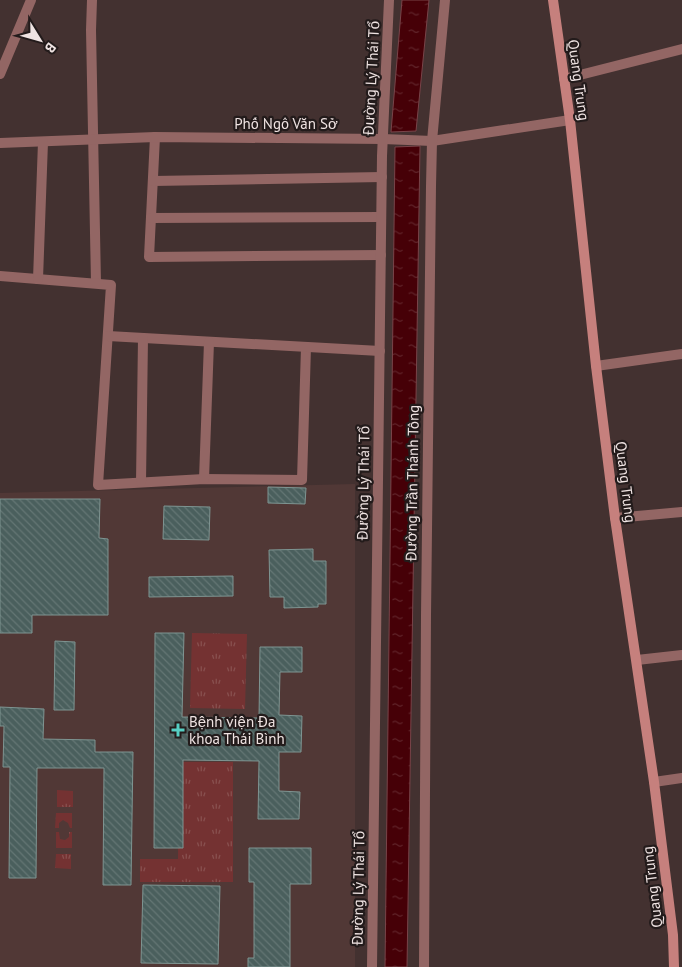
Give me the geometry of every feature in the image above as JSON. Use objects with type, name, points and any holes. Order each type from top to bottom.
[{"type":"main road","name":"Quang Trung","points":[[553,0],[570,120],[596,366],[615,518],[677,935],[674,967]]},
{"type":"street","points":[[0,74],[31,0]]},
{"type":"street","points":[[92,0],[92,139],[96,283]]},
{"type":"street","name":"Đường Lý Thái Tổ","points":[[372,967],[382,177],[389,0]]},
{"type":"street","name":"Đường Trần Thánh Tông","points":[[424,967],[428,141],[445,0]]},
{"type":"street","points":[[564,80],[682,49]]},
{"type":"street","name":"Phố Ngô Văn Sở","points":[[0,143],[155,137],[428,141],[570,120]]},
{"type":"street","points":[[155,137],[149,256],[381,255]]},
{"type":"street","points":[[38,279],[43,142]]},
{"type":"street","points":[[153,181],[382,177]]},
{"type":"street","points":[[151,218],[382,217]]},
{"type":"street","points":[[0,276],[111,285],[98,485],[204,479],[302,480],[306,347]]},
{"type":"street","points":[[108,336],[380,351]]},
{"type":"street","points":[[141,482],[143,338]]},
{"type":"street","points":[[204,479],[209,342]]},
{"type":"street","points":[[596,366],[682,354]]},
{"type":"street","points":[[615,518],[682,512]]},
{"type":"street","points":[[637,660],[682,655]]},
{"type":"street","points":[[654,782],[682,778]]},
{"type":"shaded area","name":"Bệnh viện Đa khoa Thái Bình","points":[[355,484],[355,967],[0,967],[0,493]]},
{"type":"green space","points":[[192,633],[247,634],[245,709],[190,708]]},
{"type":"green space","points":[[179,762],[233,762],[233,882],[140,882],[140,859],[178,859]]},
{"type":"green space","points":[[57,790],[73,791],[73,807],[57,807]]},
{"type":"green space","points":[[56,813],[72,813],[72,828],[63,820],[59,823],[59,828],[55,828]]},
{"type":"green space","points":[[56,832],[59,832],[60,839],[65,840],[69,837],[69,832],[72,832],[72,848],[56,848]]},
{"type":"green space","points":[[56,854],[71,854],[71,869],[55,868]]},
{"type":"water","points":[[402,0],[429,0],[416,131],[391,132]]},
{"type":"water","points":[[420,146],[407,967],[385,967],[395,147]]},
{"type":"building","points":[[268,487],[306,488],[305,504],[268,503]]},
{"type":"building","points":[[0,499],[100,499],[99,538],[108,539],[108,615],[32,615],[32,633],[0,633]]},
{"type":"building","points":[[164,506],[210,507],[209,540],[163,539]]},
{"type":"building","points":[[313,549],[313,561],[326,561],[326,604],[318,604],[318,607],[284,608],[284,597],[270,597],[269,550]]},
{"type":"building","points":[[233,576],[233,596],[149,597],[149,577]]},
{"type":"building","points":[[155,633],[184,633],[182,717],[259,718],[260,647],[302,647],[302,672],[280,672],[279,715],[302,716],[301,752],[279,752],[279,791],[300,792],[299,819],[258,819],[259,761],[183,760],[183,848],[154,848]]},
{"type":"building","points":[[55,641],[75,642],[74,710],[54,710]]},
{"type":"building","points":[[0,707],[44,709],[43,739],[95,740],[95,752],[133,752],[131,885],[103,885],[104,768],[37,768],[36,878],[9,878],[10,767],[3,767],[4,726],[0,726]]},
{"type":"building","points":[[249,848],[311,848],[311,884],[290,884],[290,967],[248,967],[248,958],[254,958],[254,882],[249,882]]},
{"type":"building","points":[[143,885],[220,886],[218,964],[141,963]]},
{"type":"place","name":"Bệnh viện Đa khoa Thái Bình","points":[[178,730]]}]
